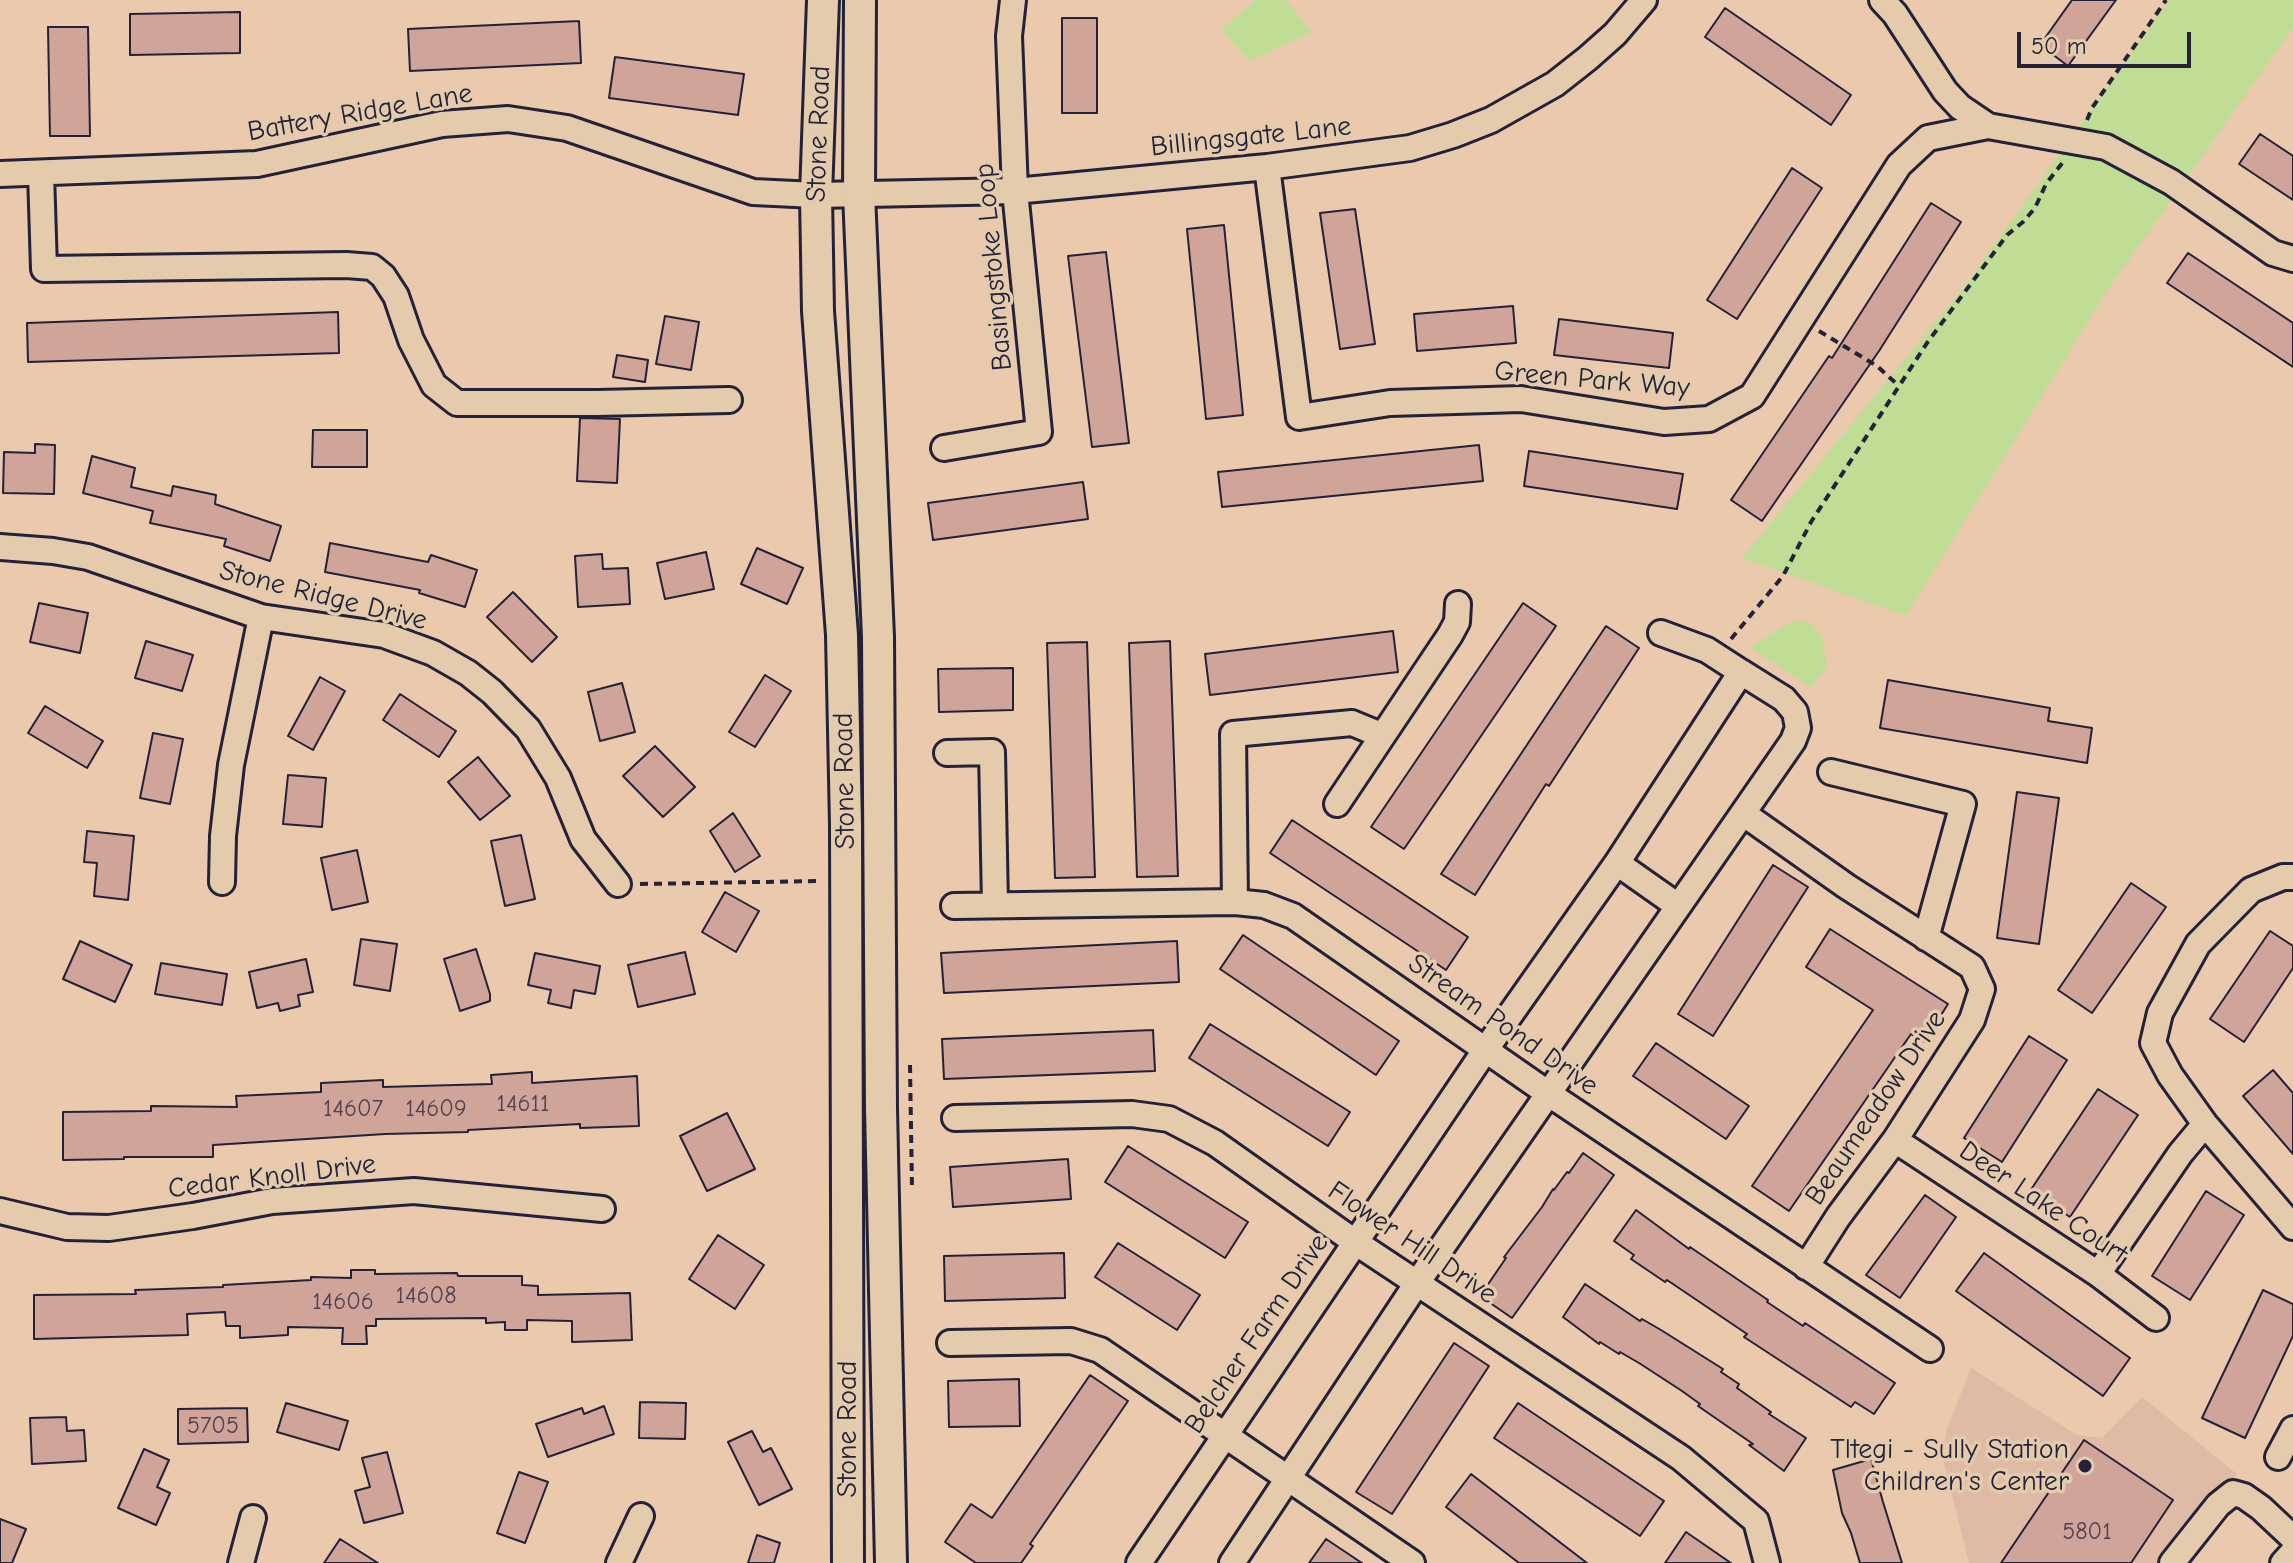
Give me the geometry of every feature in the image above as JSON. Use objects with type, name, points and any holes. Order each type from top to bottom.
[{"type":"main road","name":"Stone Road","points":[[823,0],[816,195],[818,311],[842,635],[846,881],[848,1563]]},
{"type":"main road","name":"Stone Road","points":[[860,0],[859,194],[878,637],[881,1123],[891,1563]]},
{"type":"street","name":"Basingstoke Loop","points":[[944,448],[1039,432],[1015,191],[1009,36],[1013,0]]},
{"type":"street","name":"Billingsgate Lane","points":[[816,195],[1015,191],[1267,167],[1410,148],[1491,120],[1555,84],[1615,34],[1644,0]]},
{"type":"street","points":[[1882,0],[1895,14],[1945,91],[1960,107],[1988,126],[2106,147],[2171,182],[2273,253],[2293,259]]},
{"type":"street","name":"Battery Ridge Lane","points":[[0,174],[257,164],[442,124],[508,119],[567,128],[753,192],[816,195]]},
{"type":"street","name":"Green Park Way","points":[[1267,167],[1299,417],[1390,403],[1521,399],[1664,422],[1709,419],[1752,396],[1899,165],[1928,138],[1988,126]]},
{"type":"street","points":[[41,173],[44,269],[372,267],[383,276],[396,296],[411,340],[434,385],[457,403],[729,400]]},
{"type":"street","name":"Stone Ridge Drive","points":[[0,547],[88,557],[261,617],[384,635],[433,653],[468,673],[512,710],[544,751],[583,839],[618,884]]},
{"type":"street","points":[[1337,804],[1450,635],[1457,622],[1458,604]]},
{"type":"street","points":[[222,882],[223,836],[231,765],[261,617]]},
{"type":"street","points":[[1232,1563],[1417,1283],[1793,741],[1798,728],[1795,712],[1784,699],[1717,656],[1661,633]]},
{"type":"street","name":"Belcher Farm Drive","points":[[1139,1563],[1486,1049],[1617,863],[1741,672]]},
{"type":"street","points":[[1235,902],[1233,734],[1352,723],[1381,735]]},
{"type":"street","points":[[947,753],[992,752],[995,905]]},
{"type":"street","points":[[1831,772],[1963,804],[1926,938]]},
{"type":"street","name":"Beaumeadow Drive","points":[[1744,814],[1972,967],[1982,989],[1972,1020],[1895,1140],[1838,1217],[1806,1267]]},
{"type":"street","points":[[1617,863],[1678,906]]},
{"type":"street","points":[[2293,877],[2283,877],[2251,890],[2198,944],[2160,1013],[2153,1043],[2170,1075],[2205,1124],[2293,1227]]},
{"type":"street","name":"Stream Pond Drive","points":[[954,906],[1235,902],[1264,905],[1293,916],[1549,1094],[1930,1349]]},
{"type":"street","name":"Flower Hill Drive","points":[[955,1118],[1132,1114],[1169,1119],[1215,1143],[1355,1242],[1681,1458],[1756,1521],[1767,1563]]},
{"type":"street","points":[[2098,1274],[2180,1154],[2205,1124]]},
{"type":"street","name":"Deer Lake Court","points":[[1895,1140],[2098,1274],[2156,1318]]},
{"type":"street","name":"Cedar Knoll Drive","points":[[0,1211],[67,1227],[109,1228],[272,1201],[414,1191],[602,1209]]},
{"type":"street","points":[[950,1343],[1071,1341],[1100,1350],[1412,1563]]},
{"type":"street","points":[[2278,1457],[2293,1429]]},
{"type":"street","points":[[2172,1563],[2218,1505],[2233,1493],[2244,1496],[2261,1508],[2293,1538]]},
{"type":"street","points":[[619,1563],[641,1516]]},
{"type":"street","points":[[241,1563],[253,1518]]},
{"type":"street","points":[[2283,1563],[2293,1552]]},
{"type":"path","points":[[1717,656],[1783,576],[1811,522],[1927,343],[2007,235],[2035,208],[2046,184],[2079,142],[2092,108],[2166,0]]},
{"type":"path","points":[[1800,320],[1877,366],[1899,386]]},
{"type":"path","points":[[618,884],[846,881]]},
{"type":"path","points":[[909,1061],[912,1194]]},
{"type":"shaded area","name":"Tltegi - Sully Station Children's Center","points":[[1971,1368],[2077,1435],[2102,1438],[2142,1397],[2237,1474],[2160,1563],[1969,1563],[1942,1456],[1947,1429]]},
{"type":"green space","points":[[1255,0],[1286,0],[1312,32],[1250,61],[1221,30]]},
{"type":"green space","points":[[2170,0],[2293,0],[2293,28],[2107,291],[1906,616],[1742,558],[1964,287]]},
{"type":"green space","points":[[1808,620],[1822,636],[1827,666],[1811,688],[1750,648],[1788,623]]},
{"type":"building","points":[[2072,0],[2116,0],[2068,66],[2040,45]]},
{"type":"building","points":[[1725,8],[1851,95],[1831,125],[1705,37]]},
{"type":"building","points":[[240,12],[240,53],[130,55],[130,14]]},
{"type":"building","points":[[1062,18],[1097,18],[1097,113],[1062,113]]},
{"type":"building","points":[[579,21],[581,63],[410,71],[408,29]]},
{"type":"building","points":[[48,27],[88,27],[90,136],[50,136]]},
{"type":"building","points":[[615,57],[744,74],[738,115],[609,98]]},
{"type":"building","points":[[2260,134],[2293,156],[2293,200],[2239,164]]},
{"type":"building","points":[[1792,168],[1822,188],[1737,319],[1707,300]]},
{"type":"building","points":[[1931,203],[1961,222],[1879,351],[1762,521],[1731,500],[1829,356],[1832,358]]},
{"type":"building","points":[[1355,209],[1375,344],[1340,349],[1320,213]]},
{"type":"building","points":[[1224,225],[1243,415],[1206,419],[1187,229]]},
{"type":"building","points":[[1106,252],[1129,443],[1092,447],[1068,256]]},
{"type":"building","points":[[2188,253],[2293,323],[2293,367],[2167,283]]},
{"type":"building","points":[[1513,306],[1516,343],[1417,351],[1414,314]]},
{"type":"building","points":[[338,312],[339,353],[28,362],[27,323]]},
{"type":"building","points":[[665,316],[699,322],[691,370],[656,364]]},
{"type":"building","points":[[1559,319],[1673,333],[1669,368],[1554,355]]},
{"type":"building","points":[[617,355],[648,360],[645,382],[613,377]]},
{"type":"building","points":[[580,418],[620,419],[617,483],[577,481]]},
{"type":"building","points":[[313,430],[367,430],[367,467],[312,467]]},
{"type":"building","points":[[35,444],[55,445],[54,494],[3,493],[4,452],[35,453]]},
{"type":"building","points":[[1479,445],[1483,481],[1222,507],[1218,472]]},
{"type":"building","points":[[1529,451],[1683,474],[1677,509],[1524,486]]},
{"type":"building","points":[[92,456],[135,468],[131,487],[171,496],[173,486],[216,495],[215,504],[281,526],[270,561],[224,546],[226,539],[150,523],[153,511],[83,493]]},
{"type":"building","points":[[1083,482],[1088,519],[933,540],[928,503]]},
{"type":"building","points":[[330,543],[428,562],[431,555],[477,570],[465,607],[419,593],[420,590],[325,572]]},
{"type":"building","points":[[757,548],[803,568],[787,604],[741,584]]},
{"type":"building","points":[[706,552],[714,589],[665,599],[657,563]]},
{"type":"building","points":[[602,554],[603,569],[628,568],[630,604],[578,607],[575,556]]},
{"type":"building","points":[[513,592],[557,637],[532,662],[487,617]]},
{"type":"building","points":[[39,603],[88,613],[80,653],[30,642]]},
{"type":"building","points":[[1523,603],[1556,626],[1404,849],[1371,827]]},
{"type":"building","points":[[1606,626],[1639,648],[1475,895],[1441,874]]},
{"type":"building","points":[[1393,631],[1398,672],[1210,695],[1205,654]]},
{"type":"building","points":[[146,641],[193,655],[182,691],[135,678]]},
{"type":"building","points":[[1170,641],[1178,876],[1137,877],[1129,643]]},
{"type":"building","points":[[1087,642],[1095,877],[1055,878],[1047,643]]},
{"type":"building","points":[[1013,668],[1013,710],[939,712],[938,669]]},
{"type":"building","points":[[765,675],[791,691],[755,747],[729,732]]},
{"type":"building","points":[[320,677],[345,691],[313,750],[288,736]]},
{"type":"building","points":[[1888,680],[2050,708],[2048,721],[2092,728],[2087,763],[1880,728]]},
{"type":"building","points":[[622,683],[635,732],[600,741],[588,692]]},
{"type":"building","points":[[400,694],[456,731],[439,757],[383,720]]},
{"type":"building","points":[[45,706],[103,741],[87,768],[28,733]]},
{"type":"building","points":[[153,733],[183,739],[170,804],[140,798]]},
{"type":"building","points":[[655,746],[695,787],[663,817],[623,776]]},
{"type":"building","points":[[478,757],[510,796],[480,820],[448,782]]},
{"type":"building","points":[[288,775],[326,778],[322,827],[283,824]]},
{"type":"building","points":[[2017,792],[2059,798],[2039,944],[1997,938]]},
{"type":"building","points":[[733,813],[760,856],[735,872],[710,831]]},
{"type":"building","points":[[1292,820],[1468,937],[1446,970],[1270,853]]},
{"type":"building","points":[[87,831],[134,836],[128,900],[94,896],[97,863],[84,862]]},
{"type":"building","points":[[521,835],[535,899],[505,906],[491,841]]},
{"type":"building","points":[[357,850],[368,902],[332,910],[321,858]]},
{"type":"building","points":[[1773,865],[1808,887],[1713,1036],[1678,1014]]},
{"type":"building","points":[[2131,883],[2166,907],[2092,1013],[2058,990]]},
{"type":"building","points":[[725,892],[759,911],[736,952],[702,932]]},
{"type":"building","points":[[1830,929],[1948,1004],[1924,1042],[1911,1034],[1789,1211],[1752,1186],[1873,1010],[1806,967]]},
{"type":"building","points":[[2270,931],[2293,946],[2293,968],[2244,1042],[2210,1019]]},
{"type":"building","points":[[1243,935],[1399,1041],[1376,1075],[1220,969]]},
{"type":"building","points":[[361,939],[397,944],[390,991],[354,985]]},
{"type":"building","points":[[80,941],[132,965],[115,1002],[63,979]]},
{"type":"building","points":[[1177,941],[1179,982],[944,993],[941,953]]},
{"type":"building","points":[[476,949],[490,1001],[460,1011],[444,959]]},
{"type":"building","points":[[685,952],[695,994],[638,1007],[628,965]]},
{"type":"building","points":[[535,953],[600,966],[595,994],[574,990],[571,1008],[548,1003],[551,990],[528,985]]},
{"type":"building","points":[[306,959],[313,992],[298,995],[300,1006],[280,1011],[278,1003],[257,1008],[249,972]]},
{"type":"building","points":[[161,963],[227,974],[222,1005],[155,994]]},
{"type":"building","points":[[1210,1024],[1350,1112],[1328,1146],[1189,1058]]},
{"type":"building","points":[[1153,1030],[1155,1071],[944,1079],[942,1039]]},
{"type":"building","points":[[2029,1036],[2067,1060],[2002,1162],[1964,1138]]},
{"type":"building","points":[[1656,1043],[1749,1106],[1726,1139],[1633,1076]]},
{"type":"building","points":[[2273,1070],[2293,1093],[2293,1154],[2243,1096]]},
{"type":"building","points":[[532,1072],[532,1083],[637,1076],[639,1126],[580,1128],[580,1124],[385,1134],[213,1145],[213,1157],[63,1160],[63,1112],[151,1111],[151,1106],[237,1107],[236,1096],[321,1092],[321,1083],[383,1080],[383,1087],[492,1084],[491,1075]]},
{"type":"building","points":[[2098,1089],[2138,1115],[2070,1217],[2030,1191]]},
{"type":"building","points":[[727,1113],[755,1169],[707,1191],[680,1136]]},
{"type":"building","points":[[1128,1146],[1248,1222],[1225,1258],[1105,1182]]},
{"type":"building","points":[[1583,1153],[1614,1175],[1512,1318],[1480,1296],[1504,1257]]},
{"type":"building","points":[[1068,1159],[1071,1199],[953,1207],[950,1167]]},
{"type":"building","points":[[2206,1191],[2244,1215],[2190,1300],[2152,1276]]},
{"type":"building","points":[[1925,1195],[1956,1217],[1900,1298],[1866,1275]]},
{"type":"building","points":[[1636,1210],[1767,1302],[1803,1326],[1805,1323],[1895,1383],[1874,1414],[1855,1402],[1851,1407],[1744,1337],[1747,1334],[1667,1280],[1665,1282],[1631,1259],[1634,1255],[1614,1241]]},
{"type":"building","points":[[718,1235],[764,1265],[735,1309],[689,1279]]},
{"type":"building","points":[[1118,1243],[1200,1295],[1177,1330],[1095,1277]]},
{"type":"building","points":[[1064,1253],[1065,1298],[945,1301],[944,1256]]},
{"type":"building","points":[[1984,1253],[2130,1358],[2103,1396],[1956,1291]]},
{"type":"building","points":[[351,1270],[375,1270],[375,1274],[522,1276],[522,1285],[538,1286],[538,1295],[630,1293],[632,1340],[572,1342],[572,1321],[527,1320],[527,1330],[505,1330],[505,1322],[486,1323],[486,1318],[376,1319],[376,1326],[366,1326],[367,1344],[342,1344],[343,1328],[288,1327],[288,1335],[240,1338],[240,1326],[226,1326],[225,1312],[187,1314],[188,1335],[34,1339],[34,1295],[136,1294],[135,1290],[223,1287],[311,1280],[311,1277],[351,1278]]},
{"type":"building","points":[[1585,1284],[1640,1321],[1642,1319],[1723,1369],[1721,1372],[1739,1384],[1737,1388],[1806,1438],[1784,1471],[1682,1391],[1620,1352],[1599,1344],[1563,1317]]},
{"type":"building","points":[[2263,1290],[2293,1304],[2293,1336],[2245,1438],[2202,1418]]},
{"type":"building","points":[[1454,1343],[1489,1366],[1392,1514],[1356,1492]]},
{"type":"building","points":[[1090,1375],[1128,1401],[1030,1544],[1033,1546],[1021,1563],[976,1563],[945,1542],[971,1504],[992,1518]]},
{"type":"building","points":[[1019,1379],[1020,1426],[949,1427],[948,1381]]},
{"type":"building","points":[[640,1402],[686,1403],[685,1439],[639,1438]]},
{"type":"building","points":[[286,1403],[348,1421],[339,1450],[277,1432]]},
{"type":"building","points":[[1518,1403],[1664,1501],[1640,1536],[1494,1438]]},
{"type":"building","points":[[604,1406],[614,1434],[548,1457],[536,1424],[582,1408],[584,1414]]},
{"type":"building","points":[[247,1408],[248,1442],[178,1444],[178,1409]]},
{"type":"building","points":[[66,1417],[67,1431],[84,1430],[86,1461],[32,1464],[30,1418]]},
{"type":"building","points":[[752,1431],[763,1452],[771,1448],[792,1489],[759,1505],[728,1442]]},
{"type":"building","name":"Tltegi - Sully Station Children's Center","points":[[2084,1440],[2173,1500],[2131,1563],[2001,1563]]},
{"type":"building","points":[[144,1449],[169,1460],[157,1487],[170,1493],[156,1525],[118,1508]]},
{"type":"building","points":[[387,1452],[403,1513],[364,1523],[355,1491],[370,1487],[362,1458]]},
{"type":"building","points":[[1871,1459],[1902,1563],[1860,1563],[1842,1513],[1833,1470]]},
{"type":"building","points":[[519,1472],[548,1482],[525,1543],[497,1533]]},
{"type":"building","points":[[1471,1474],[1587,1563],[1519,1563],[1446,1507]]},
{"type":"building","points":[[0,1519],[26,1529],[12,1563],[0,1563]]},
{"type":"building","points":[[1686,1532],[1731,1563],[1665,1563]]},
{"type":"building","points":[[757,1535],[780,1543],[774,1563],[748,1563]]},
{"type":"building","points":[[340,1539],[378,1563],[324,1563]]},
{"type":"building","points":[[1326,1539],[1362,1563],[1309,1563]]},
{"type":"place","name":"Tltegi - Sully Station Children's Center","points":[[2085,1466]]}]
